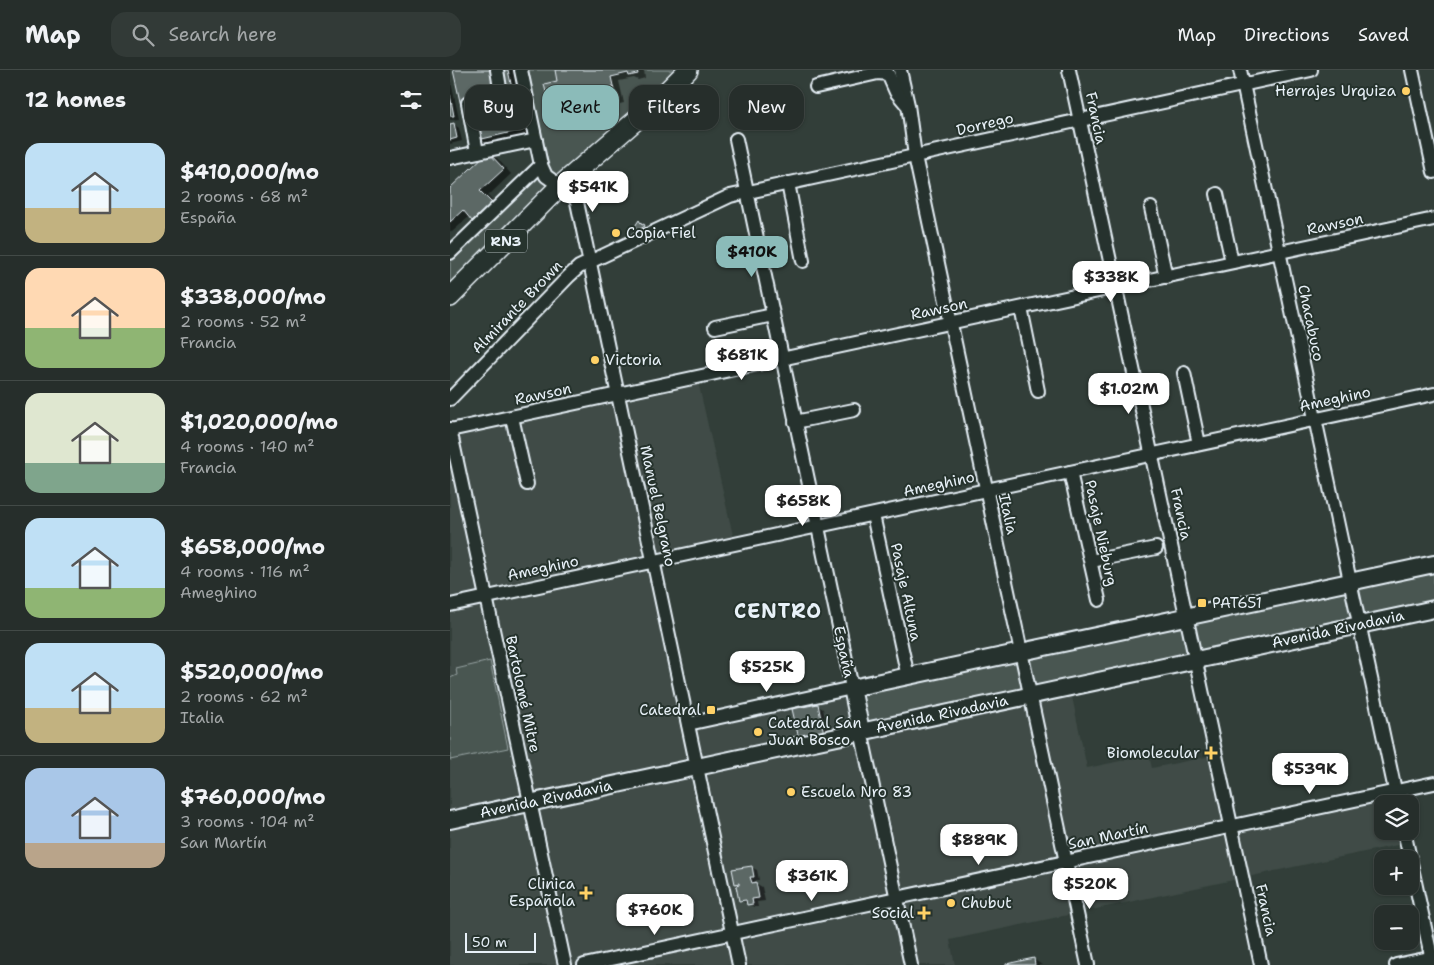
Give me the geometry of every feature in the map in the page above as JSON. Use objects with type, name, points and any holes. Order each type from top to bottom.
[{"type":"highway","name":"RN3","points":[[450,297],[561,185],[649,109],[688,70]]},
{"type":"main road","points":[[852,688],[1434,564]]},
{"type":"main road","name":"Avenida Rivadavia","points":[[450,820],[1434,609]]},
{"type":"main road","name":"España","points":[[852,688],[861,731]]},
{"type":"street","points":[[477,152],[468,103],[473,100],[501,94],[497,70]]},
{"type":"street","points":[[450,253],[496,211],[541,165],[521,70]]},
{"type":"street","name":"Italia","points":[[900,70],[908,105],[915,156],[950,323],[1088,965]]},
{"type":"street","name":"Francia","points":[[1069,70],[1261,965]]},
{"type":"street","name":"Chacabuco","points":[[1240,70],[1395,795]]},
{"type":"street","name":"Dorrego","points":[[589,263],[730,196],[1311,70]]},
{"type":"street","points":[[1412,70],[1434,172]]},
{"type":"street","points":[[816,87],[878,73],[888,74],[896,92],[908,105]]},
{"type":"street","name":"España","points":[[736,139],[852,688]]},
{"type":"street","points":[[450,158],[536,140]]},
{"type":"street","name":"Manuel Belgrano","points":[[541,165],[546,176],[574,195],[577,202],[739,965]]},
{"type":"street","points":[[788,183],[802,261]]},
{"type":"street","points":[[1217,194],[1232,262]]},
{"type":"street","points":[[1151,208],[1166,277]]},
{"type":"street","name":"Rawson","points":[[450,430],[1434,219]]},
{"type":"street","name":"Almirante Brown","points":[[450,399],[569,276],[579,267],[589,263]]},
{"type":"street","points":[[1021,308],[1038,392]]},
{"type":"street","points":[[715,327],[773,315]]},
{"type":"street","points":[[1184,374],[1200,444]]},
{"type":"street","name":"Ameghino","points":[[450,605],[1434,394]]},
{"type":"street","points":[[795,422],[854,410]]},
{"type":"street","points":[[512,417],[527,484]]},
{"type":"street","name":"Bartolomé Mitre","points":[[450,430],[565,965]]},
{"type":"street","name":"Pasaje Nieburg","points":[[1070,472],[1099,600]]},
{"type":"street","name":"Pasaje Altuna","points":[[873,514],[908,677]]},
{"type":"street","points":[[1090,562],[1156,548]]},
{"type":"street","points":[[688,724],[852,688]]},
{"type":"street","name":"España","points":[[861,731],[911,965]]},
{"type":"street","name":"San Martín","points":[[1404,795],[1434,783]]},
{"type":"street","name":"San Martín","points":[[584,965],[1231,826],[1374,802]]},
{"type":"street","points":[[1396,965],[1433,960],[1406,840]]},
{"type":"shaded area","points":[[521,70],[688,70],[672,85],[629,85],[629,126],[450,297],[450,253],[541,165],[532,122],[532,85],[524,85]]},
{"type":"shaded area","points":[[697,377],[735,544],[653,561],[688,724],[852,688],[1070,687],[1087,768],[1149,755],[1152,768],[1216,755],[1231,826],[1374,795],[1374,840],[1406,840],[1407,843],[950,940],[955,965],[450,965],[450,429]]},
{"type":"shaded area","points":[[1434,564],[1434,609],[861,731],[852,689]]},
{"type":"shaded area","points":[[490,661],[508,748],[450,760],[450,678],[457,675],[456,669]]},
{"type":"shaded area","points":[[1394,791],[1395,795],[1375,795]]},
{"type":"building","points":[[453,70],[508,70],[511,85],[465,85],[465,124]]},
{"type":"building","points":[[555,70],[637,70],[638,74],[629,76],[628,73],[611,77],[613,85],[544,85],[557,81]]},
{"type":"building","points":[[450,95],[454,116],[450,116]]},
{"type":"building","points":[[454,123],[457,138],[450,140],[450,124]]},
{"type":"building","points":[[466,130],[521,130],[469,142]]},
{"type":"building","points":[[488,152],[504,169],[480,191],[492,203],[472,221],[463,210],[450,222],[450,188]]},
{"type":"building","points":[[639,220],[645,226],[637,231],[635,226]]},
{"type":"building","points":[[818,704],[824,734],[799,739],[792,709]]},
{"type":"building","points":[[752,866],[754,877],[750,877],[752,883],[756,882],[759,898],[752,899],[753,904],[747,905],[746,900],[739,901],[736,886],[739,883],[735,884],[732,869]]},
{"type":"building","points":[[1034,958],[1035,965],[1006,965],[1006,964]]},
{"type":"place","name":"Herrajes Urquiza","points":[[1406,91]]},
{"type":"place","name":"Copia Fiel","points":[[616,233]]},
{"type":"place","name":"Victoria","points":[[595,360]]},
{"type":"place","name":"PAT651","points":[[1202,603]]},
{"type":"place","name":"Catedral","points":[[711,710]]},
{"type":"place","name":"Catedral San Juan Bosco","points":[[758,732]]},
{"type":"place","name":"Biomolecular","points":[[1211,753]]},
{"type":"place","name":"Escuela Nro 83","points":[[791,792]]},
{"type":"place","name":"Clinica Española","points":[[586,893]]},
{"type":"place","name":"Chubut","points":[[951,903]]},
{"type":"place","name":"Social","points":[[924,913]]},
{"type":"district","name":"CENTRO","points":[[778,611]]}]
